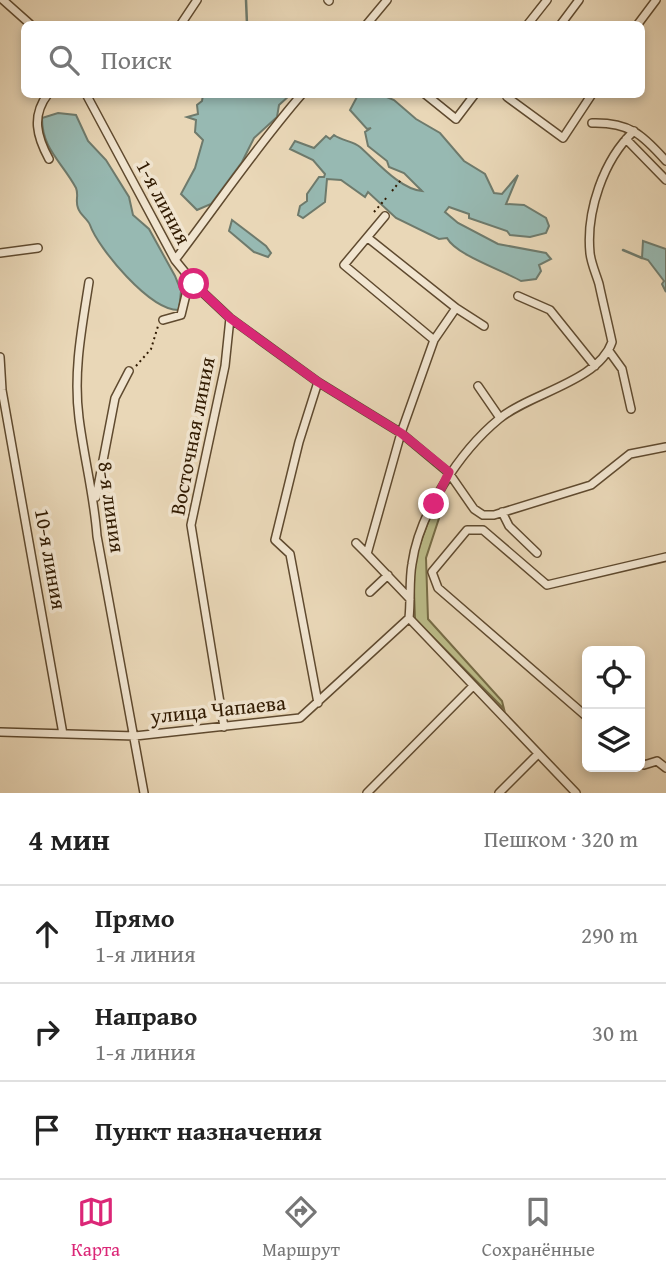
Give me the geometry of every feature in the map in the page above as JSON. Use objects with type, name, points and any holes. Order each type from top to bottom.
[{"type":"street","points":[[3,0],[27,21]]},
{"type":"street","points":[[183,21],[197,0]]},
{"type":"street","points":[[370,21],[387,0]]},
{"type":"street","points":[[530,21],[547,0]]},
{"type":"street","points":[[563,21],[579,0]]},
{"type":"street","points":[[640,21],[656,0]]},
{"type":"street","points":[[46,98],[38,114],[37,124],[39,141],[49,159]]},
{"type":"street","name":"1-я линия","points":[[88,98],[175,260],[190,278],[230,318],[318,382],[401,433],[449,472],[474,509],[483,515],[502,512],[591,485],[630,454],[666,447]]},
{"type":"street","points":[[175,260],[252,160],[264,138],[299,98]]},
{"type":"street","points":[[430,98],[456,119],[472,98]]},
{"type":"street","points":[[508,98],[562,138],[589,98]]},
{"type":"street","points":[[592,123],[613,122],[634,131],[666,161]]},
{"type":"street","points":[[576,793],[409,618],[412,562],[449,472],[500,418],[595,366],[609,351],[612,342],[589,251],[589,230],[595,213],[596,192],[609,162],[634,131]]},
{"type":"street","points":[[626,139],[666,180]]},
{"type":"street","points":[[384,216],[344,265],[434,340]]},
{"type":"street","points":[[368,238],[456,308],[484,326]]},
{"type":"street","points":[[0,253],[38,248]]},
{"type":"street","points":[[163,320],[181,315],[190,278]]},
{"type":"street","name":"8-я линия","points":[[89,282],[76,360],[79,416],[95,505],[97,536],[144,793]]},
{"type":"street","points":[[518,296],[550,310],[595,366]]},
{"type":"street","points":[[368,554],[401,433],[434,340],[456,308]]},
{"type":"street","name":"Восточная линия","points":[[224,727],[191,525],[225,366],[230,318]]},
{"type":"street","points":[[609,351],[622,369],[631,408]]},
{"type":"street","name":"10-я линия","points":[[0,357],[2,390],[62,734]]},
{"type":"street","points":[[95,505],[115,398],[130,371]]},
{"type":"street","points":[[318,382],[299,442],[275,540],[290,554],[318,704]]},
{"type":"street","points":[[478,386],[500,418]]},
{"type":"street","points":[[502,512],[509,526],[537,553]]},
{"type":"street","points":[[582,713],[438,588],[432,572],[467,530],[483,530],[547,584],[666,557]]},
{"type":"street","points":[[356,543],[410,599]]},
{"type":"street","points":[[370,593],[388,575]]},
{"type":"street","name":"улица Чапаева","points":[[0,732],[135,736],[300,718],[409,618]]},
{"type":"street","points":[[367,793],[473,686]]},
{"type":"street","points":[[499,793],[538,754]]},
{"type":"street","points":[[645,764],[657,761],[666,768]]},
{"type":"path","points":[[393,191],[401,180]]},
{"type":"path","points":[[374,212],[388,196]]},
{"type":"path","points":[[130,371],[151,349],[158,325],[163,320]]},
{"type":"green space","points":[[444,503],[426,558],[428,619],[502,701],[504,709],[415,619],[413,563],[433,509]]},
{"type":"water","points":[[202,98],[287,98],[279,105],[277,117],[254,138],[242,162],[211,204],[197,210],[181,194],[195,168],[203,140],[195,132],[196,120],[187,117],[198,114],[197,105]]},
{"type":"water","points":[[356,98],[394,100],[416,119],[440,133],[464,161],[485,174],[494,193],[502,194],[518,175],[506,204],[524,205],[546,218],[549,226],[546,233],[530,237],[510,235],[507,231],[469,218],[469,214],[449,207],[445,212],[458,223],[498,244],[546,253],[551,259],[539,265],[541,271],[536,279],[521,281],[480,262],[447,238],[439,239],[396,218],[368,192],[365,197],[341,180],[327,179],[325,202],[303,218],[298,215],[300,206],[307,201],[307,194],[319,177],[324,177],[325,174],[313,160],[290,149],[295,141],[314,148],[326,136],[330,139],[334,135],[357,145],[405,185],[422,191],[404,173],[389,167],[387,161],[368,146],[365,132],[371,128],[367,129],[350,110]]},
{"type":"water","points":[[58,113],[76,115],[88,141],[106,160],[129,197],[133,215],[149,229],[181,291],[179,310],[167,308],[140,290],[103,248],[79,210],[76,188],[49,147],[43,129],[42,118]]},
{"type":"water","points":[[232,220],[266,246],[271,253],[268,257],[254,252],[229,231]]},
{"type":"water","points":[[643,241],[666,249],[666,292],[662,284],[664,281],[648,260],[642,258]]},
{"type":"waterway","points":[[246,0],[247,21]]},
{"type":"waterway","points":[[623,250],[642,258]]},
{"type":"route","points":[[194,284],[230,318],[318,382],[401,433],[449,472],[446,484],[434,504]]}]
